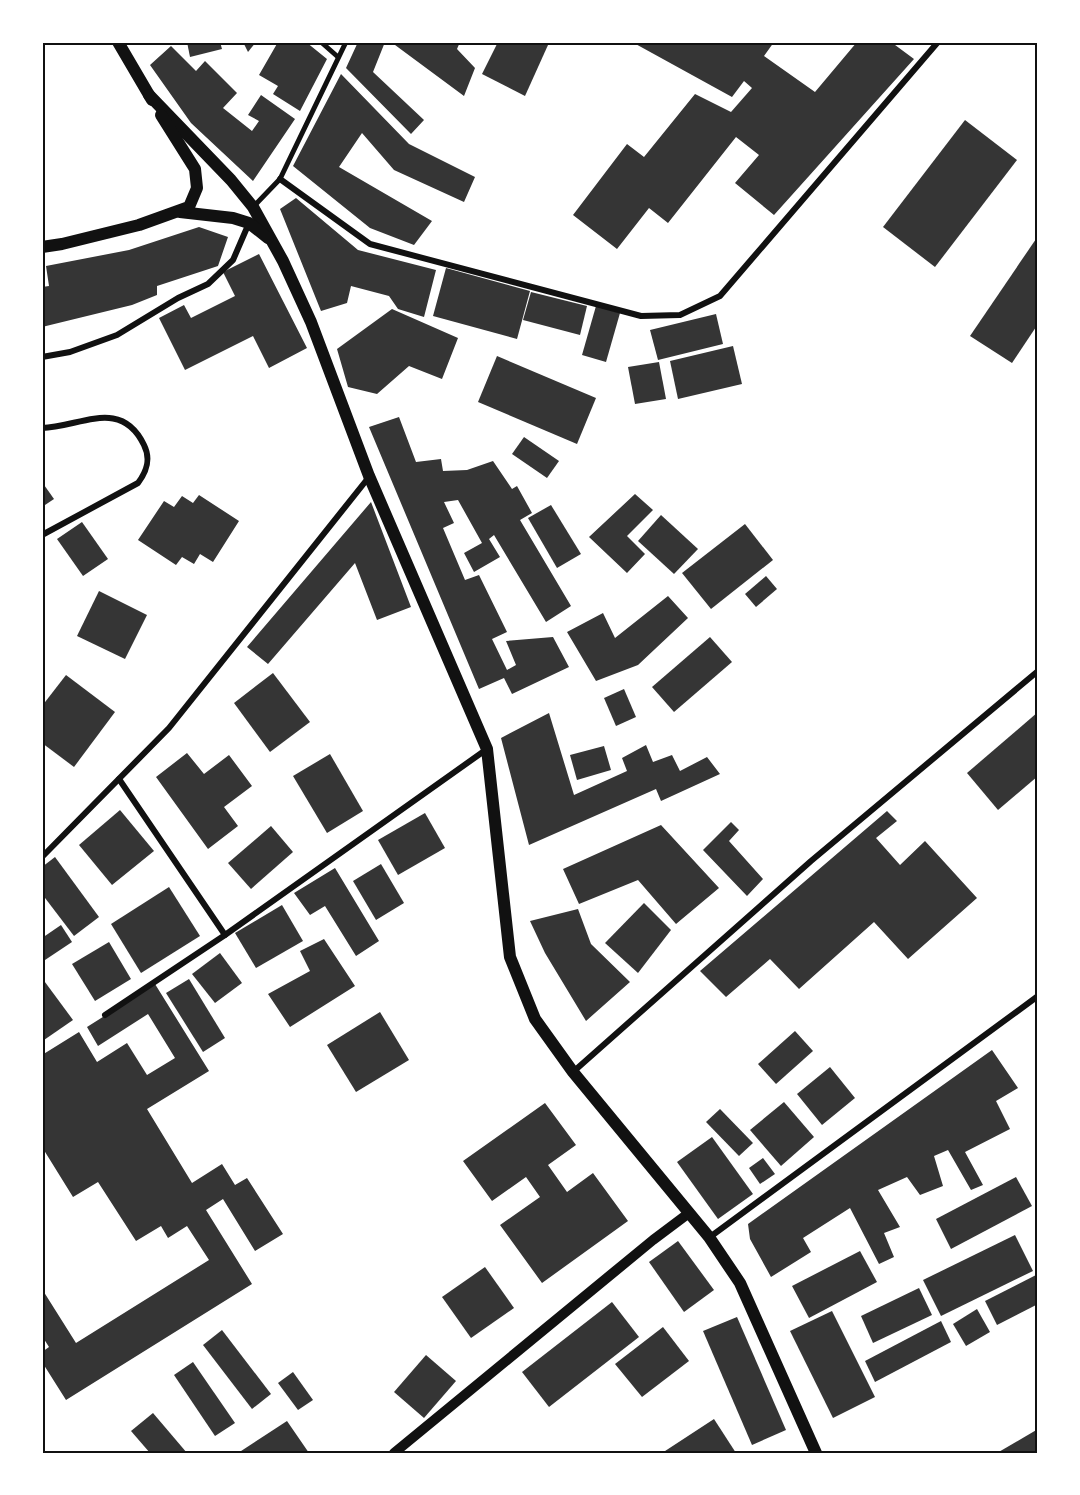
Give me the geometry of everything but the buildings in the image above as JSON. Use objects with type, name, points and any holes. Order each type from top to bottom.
[{"type":"main road","points":[[42,247],[139,225],[189,207],[196,188],[195,169],[119,43]]},
{"type":"main road","points":[[149,95],[231,180],[253,207],[283,261],[311,322],[369,476],[488,749],[510,957],[535,1019],[573,1072],[709,1237],[740,1283],[816,1453]]},
{"type":"main road","points":[[179,212],[233,218],[249,223],[272,241]]},
{"type":"street","points":[[321,42],[338,57]]},
{"type":"street","points":[[253,207],[280,179],[346,42]]},
{"type":"street","points":[[280,179],[370,244],[641,316],[680,315],[720,296],[938,42]]},
{"type":"street","points":[[42,357],[70,352],[117,334],[178,298],[208,284],[233,260],[249,223]]},
{"type":"street","points":[[42,428],[57,428],[94,417],[111,418],[129,424],[138,432],[146,449],[148,461],[146,473],[138,483],[42,535]]},
{"type":"street","points":[[42,857],[169,728],[369,476]]},
{"type":"street","points":[[573,1072],[812,861],[1038,671]]},
{"type":"street","points":[[105,1015],[225,935],[488,749]]},
{"type":"street","points":[[119,779],[225,935]]},
{"type":"street","points":[[709,1237],[1038,996]]},
{"type":"street","points":[[394,1453],[652,1240],[689,1213]]}]
